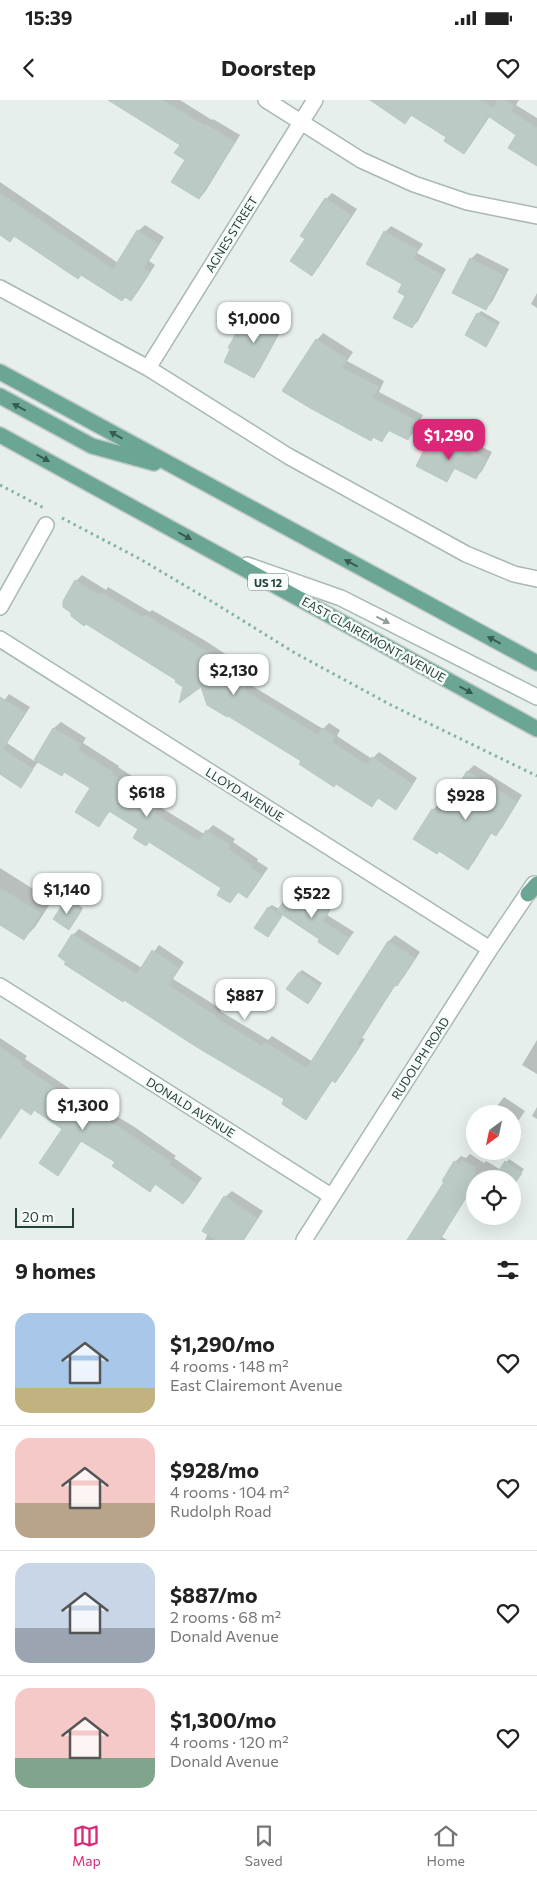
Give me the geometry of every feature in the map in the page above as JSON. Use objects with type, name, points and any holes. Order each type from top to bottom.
[{"type":"main road","points":[[0,372],[536,662]]},
{"type":"main road","points":[[0,396],[92,446],[178,469]]},
{"type":"main road","name":"EAST CLAIREMONT AVENUE","points":[[0,435],[537,728]]},
{"type":"street","points":[[266,100],[361,160],[414,184],[467,202],[522,215],[537,216]]},
{"type":"street","name":"AGNES STREET","points":[[148,368],[315,100]]},
{"type":"street","points":[[0,288],[148,368],[288,456],[466,554],[506,571],[537,579]]},
{"type":"street","points":[[0,607],[50,517]]},
{"type":"street","points":[[224,558],[341,598],[537,697]]},
{"type":"street","name":"LLOYD AVENUE","points":[[0,639],[490,949]]},
{"type":"street","name":"RUDOLPH ROAD","points":[[304,1240],[490,949],[534,892],[537,878]]},
{"type":"street","name":"DONALD AVENUE","points":[[0,986],[331,1196]]},
{"type":"path","points":[[0,485],[50,517],[140,559],[295,653],[391,705],[537,776]]},
{"type":"building","points":[[108,100],[163,100],[235,142],[199,199],[171,182],[185,160],[174,153],[180,145]]},
{"type":"building","points":[[370,100],[480,100],[493,108],[498,100],[505,100],[514,106],[511,111],[537,128],[537,166],[508,148],[516,135],[488,116],[464,154],[444,141],[446,137],[411,115],[405,124]]},
{"type":"building","points":[[0,193],[113,269],[137,230],[158,244],[143,268],[150,272],[131,301],[125,297],[122,301],[81,275],[78,279],[14,236],[10,242],[0,235]]},
{"type":"building","points":[[325,198],[351,215],[312,276],[290,261],[305,239],[300,236]]},
{"type":"building","points":[[384,231],[418,250],[413,259],[442,275],[412,328],[393,318],[405,296],[398,292],[402,284],[366,264]]},
{"type":"building","points":[[470,258],[503,275],[486,310],[452,293]]},
{"type":"building","points":[[261,309],[285,322],[254,378],[224,362],[230,349],[228,348],[240,326],[249,331]]},
{"type":"building","points":[[477,313],[498,325],[486,347],[465,335]]},
{"type":"building","points":[[316,339],[347,359],[342,368],[379,387],[373,398],[417,421],[408,440],[388,430],[382,442],[373,437],[371,441],[282,391]]},
{"type":"building","points":[[430,438],[470,458],[473,451],[487,459],[476,479],[454,468],[447,482],[416,466]]},
{"type":"building","points":[[75,580],[100,595],[101,592],[143,617],[146,615],[198,646],[251,680],[244,690],[318,735],[322,728],[335,736],[332,742],[367,765],[372,757],[413,784],[396,810],[378,798],[372,807],[336,784],[334,787],[299,764],[301,761],[207,705],[201,687],[179,703],[183,687],[175,682],[176,680],[86,624],[84,626],[63,607],[63,601]]},
{"type":"building","points":[[0,697],[25,712],[3,749],[33,769],[21,788],[0,774]]},
{"type":"building","points":[[53,728],[81,744],[78,750],[113,772],[112,774],[143,794],[145,791],[162,802],[154,813],[199,841],[206,830],[230,845],[228,849],[253,866],[251,868],[262,875],[247,898],[238,892],[230,903],[217,895],[221,888],[149,842],[146,846],[133,838],[138,829],[109,811],[99,827],[75,812],[90,788],[64,772],[62,776],[34,760]]},
{"type":"building","points":[[467,771],[517,802],[496,836],[491,833],[468,870],[439,851],[437,854],[413,839],[432,809],[440,814]]},
{"type":"building","points":[[294,886],[330,910],[323,921],[349,938],[338,955],[318,942],[319,939],[277,911]]},
{"type":"building","points":[[0,888],[41,913],[24,940],[0,925]]},
{"type":"building","points":[[65,901],[81,911],[69,930],[53,919]]},
{"type":"building","points":[[268,907],[282,916],[268,937],[254,928]]},
{"type":"building","points":[[72,934],[137,974],[152,950],[179,968],[168,985],[262,1046],[265,1042],[307,1068],[388,941],[415,958],[357,1044],[360,1046],[335,1083],[332,1080],[306,1120],[282,1104],[284,1099],[195,1046],[124,1000],[123,1002],[64,964],[66,962],[58,956]]},
{"type":"building","points":[[299,972],[320,986],[308,1004],[286,989]]},
{"type":"building","points":[[0,1047],[23,1063],[21,1065],[171,1162],[169,1164],[197,1184],[183,1204],[155,1184],[150,1192],[112,1166],[115,1162],[81,1141],[58,1176],[39,1163],[62,1129],[34,1110],[31,1115],[21,1108],[0,1139]]},
{"type":"building","points":[[462,1160],[475,1167],[475,1170],[466,1170],[466,1198],[439,1240],[407,1240],[444,1182],[442,1181],[454,1161],[460,1164]]},
{"type":"building","points":[[505,1161],[518,1170],[499,1170]]},
{"type":"building","points":[[224,1196],[257,1218],[243,1240],[216,1240],[202,1231]]}]
